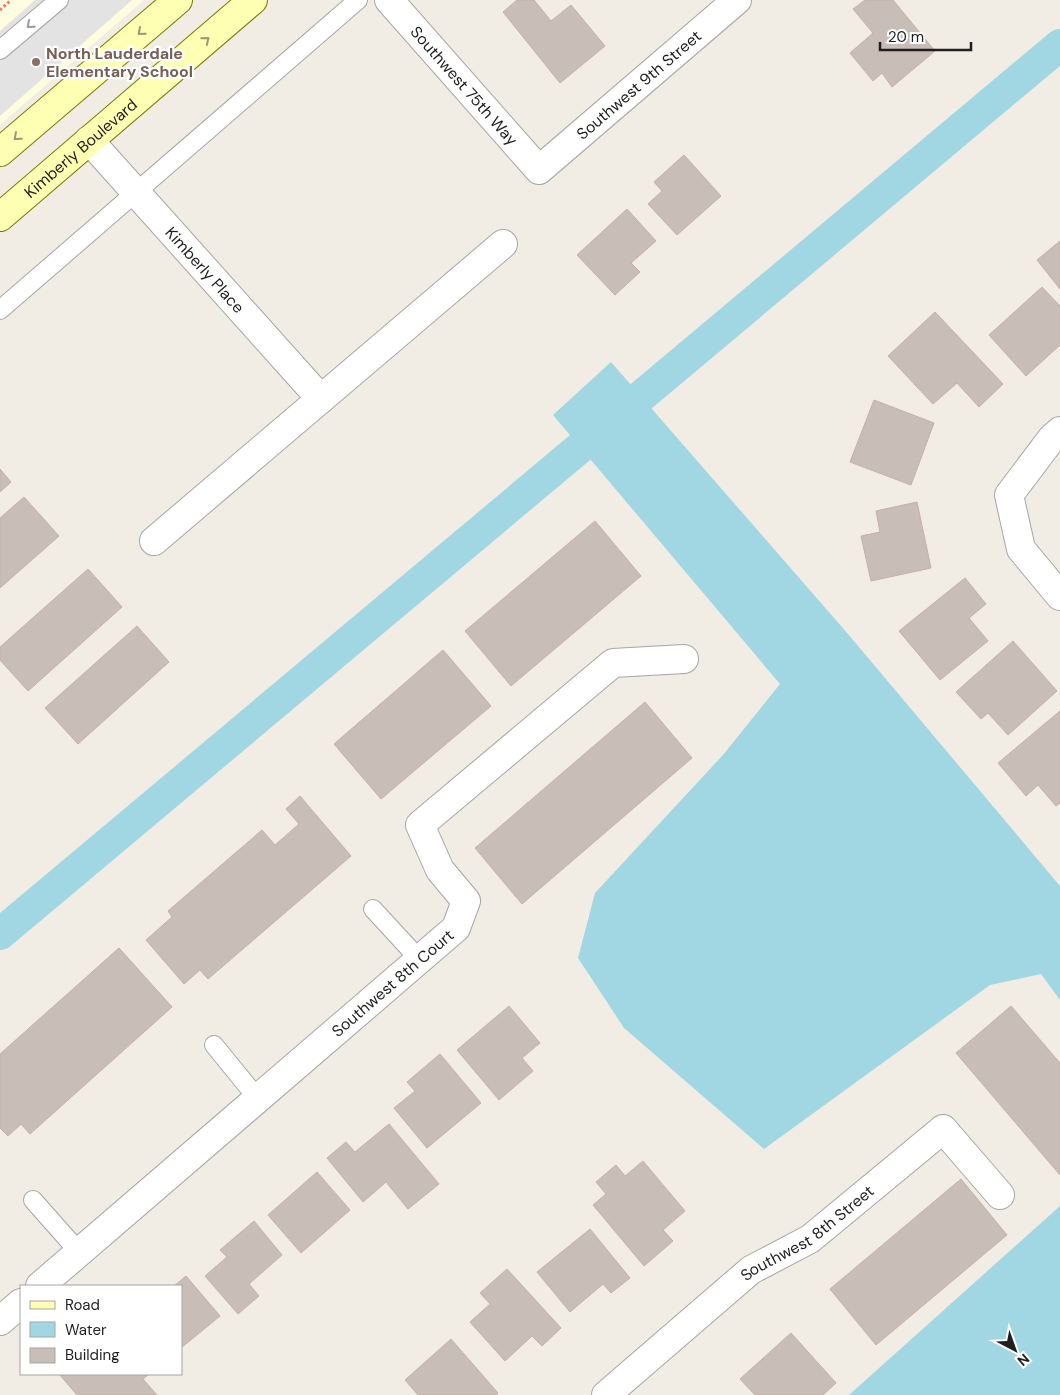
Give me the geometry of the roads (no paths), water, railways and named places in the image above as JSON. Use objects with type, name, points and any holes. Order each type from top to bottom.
[{"type":"street","points":[[0,152],[178,0]]},
{"type":"street","name":"Kimberly Boulevard","points":[[0,217],[253,0]]},
{"type":"street","name":"Southwest 75th Way","points":[[389,0],[539,170]]},
{"type":"street","name":"Southwest 9th Street","points":[[539,170],[737,0]]},
{"type":"street","name":"Kimberly Place","points":[[89,140],[321,399]]},
{"type":"street","points":[[154,541],[503,244]]},
{"type":"street","points":[[1060,431],[1052,438],[1009,495],[1021,549],[1060,596]]},
{"type":"street","name":"Southwest 8th Court","points":[[41,1285],[456,928],[466,901],[440,870],[420,825],[613,663],[684,659]]},
{"type":"street","name":"Southwest 8th Street","points":[[606,1395],[751,1270],[810,1239],[942,1129],[1000,1195]]},
{"type":"street","points":[[0,1321],[20,1304]]},
{"type":"lane","points":[[0,50],[59,0]]},
{"type":"lane","points":[[0,310],[358,0]]},
{"type":"lane","points":[[373,909],[419,959]]},
{"type":"lane","points":[[214,1045],[258,1099]]},
{"type":"lane","points":[[33,1200],[79,1252]]},
{"type":"water","points":[[611,362],[848,634],[1060,886],[1060,1000],[1041,974],[990,985],[764,1149],[624,1028],[578,958],[595,893],[723,755],[780,684],[553,415]]},
{"type":"water","points":[[1060,1206],[1060,1395],[849,1395]]},
{"type":"waterway","points":[[0,934],[1060,45]]},
{"type":"place","name":"North Lauderdale Elementary School","points":[[36,62]]}]
